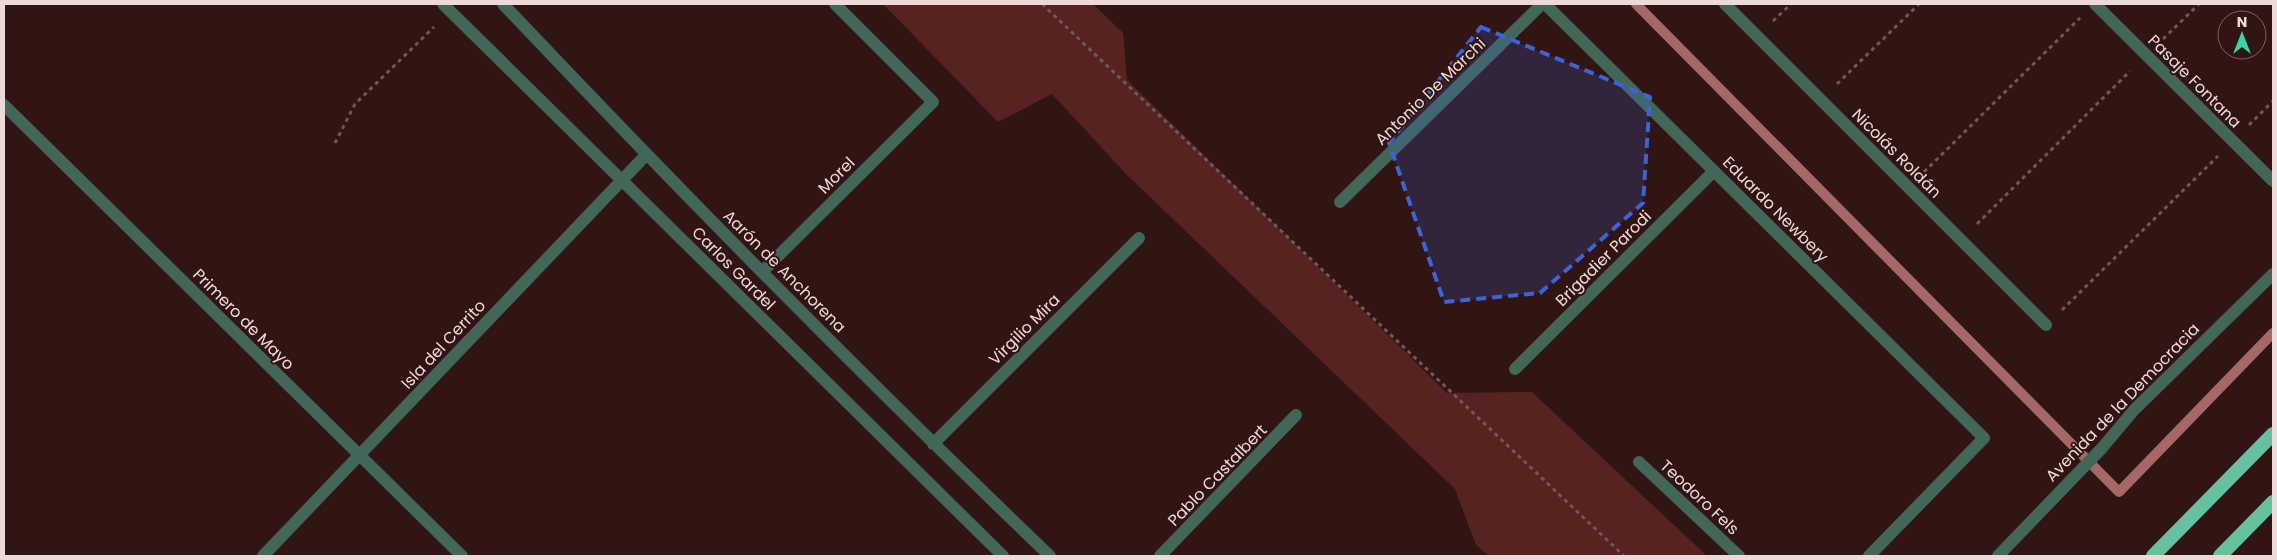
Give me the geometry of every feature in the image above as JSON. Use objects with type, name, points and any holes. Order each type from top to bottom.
[{"type":"highway","points":[[2153,556],[2273,434]]},
{"type":"highway","points":[[2220,556],[2273,502]]},
{"type":"street","name":"Aarón de Anchorena","points":[[503,4],[646,155],[933,444],[1050,556]]},
{"type":"street","name":"Morel","points":[[763,271],[933,102],[835,4]]},
{"type":"street","name":"Eduardo Newbery","points":[[1543,4],[1984,438],[1869,556]]},
{"type":"street","name":"Antonio De Marchi","points":[[1340,202],[1543,4]]},
{"type":"street","name":"Nicolás Roldán","points":[[1725,4],[2046,325]]},
{"type":"street","name":"Pasaje Fontana","points":[[2095,4],[2273,181]]},
{"type":"street","name":"Carlos Gardel","points":[[447,8],[1003,556]]},
{"type":"street","name":"Primero de Mayo","points":[[4,105],[462,556]]},
{"type":"street","name":"Isla del Cerrito","points":[[263,556],[646,155]]},
{"type":"street","name":"Brigadier Parodi","points":[[1514,369],[1714,171]]},
{"type":"street","name":"Virgilio Mira","points":[[933,444],[1139,238]]},
{"type":"street","name":"Avenida de la Democracia","points":[[1998,556],[2102,448],[2134,410],[2273,274]]},
{"type":"street","name":"Pablo Castalbert","points":[[1160,556],[1296,415]]},
{"type":"street","name":"Teodoro Fels","points":[[1639,462],[1739,556]]},
{"type":"path","points":[[1042,4],[1624,556]]},
{"type":"path","points":[[1821,100],[1918,4]]},
{"type":"path","points":[[1960,240],[2199,4]]},
{"type":"path","points":[[335,143],[355,104],[447,8]]},
{"type":"path","points":[[1908,187],[2080,17]]},
{"type":"path","points":[[2046,325],[2273,101]]},
{"type":"highlighted area","points":[[1481,27],[1650,97],[1643,203],[1540,293],[1444,302],[1389,143]]},
{"type":"shaded area","points":[[883,4],[1093,4],[1123,33],[1127,80],[1447,393],[1532,392],[1707,556],[1489,556],[1476,545],[1455,489],[1126,174],[1052,94],[998,122]]},
{"type":"waterway","points":[[1636,4],[2119,492],[2273,333]]}]
